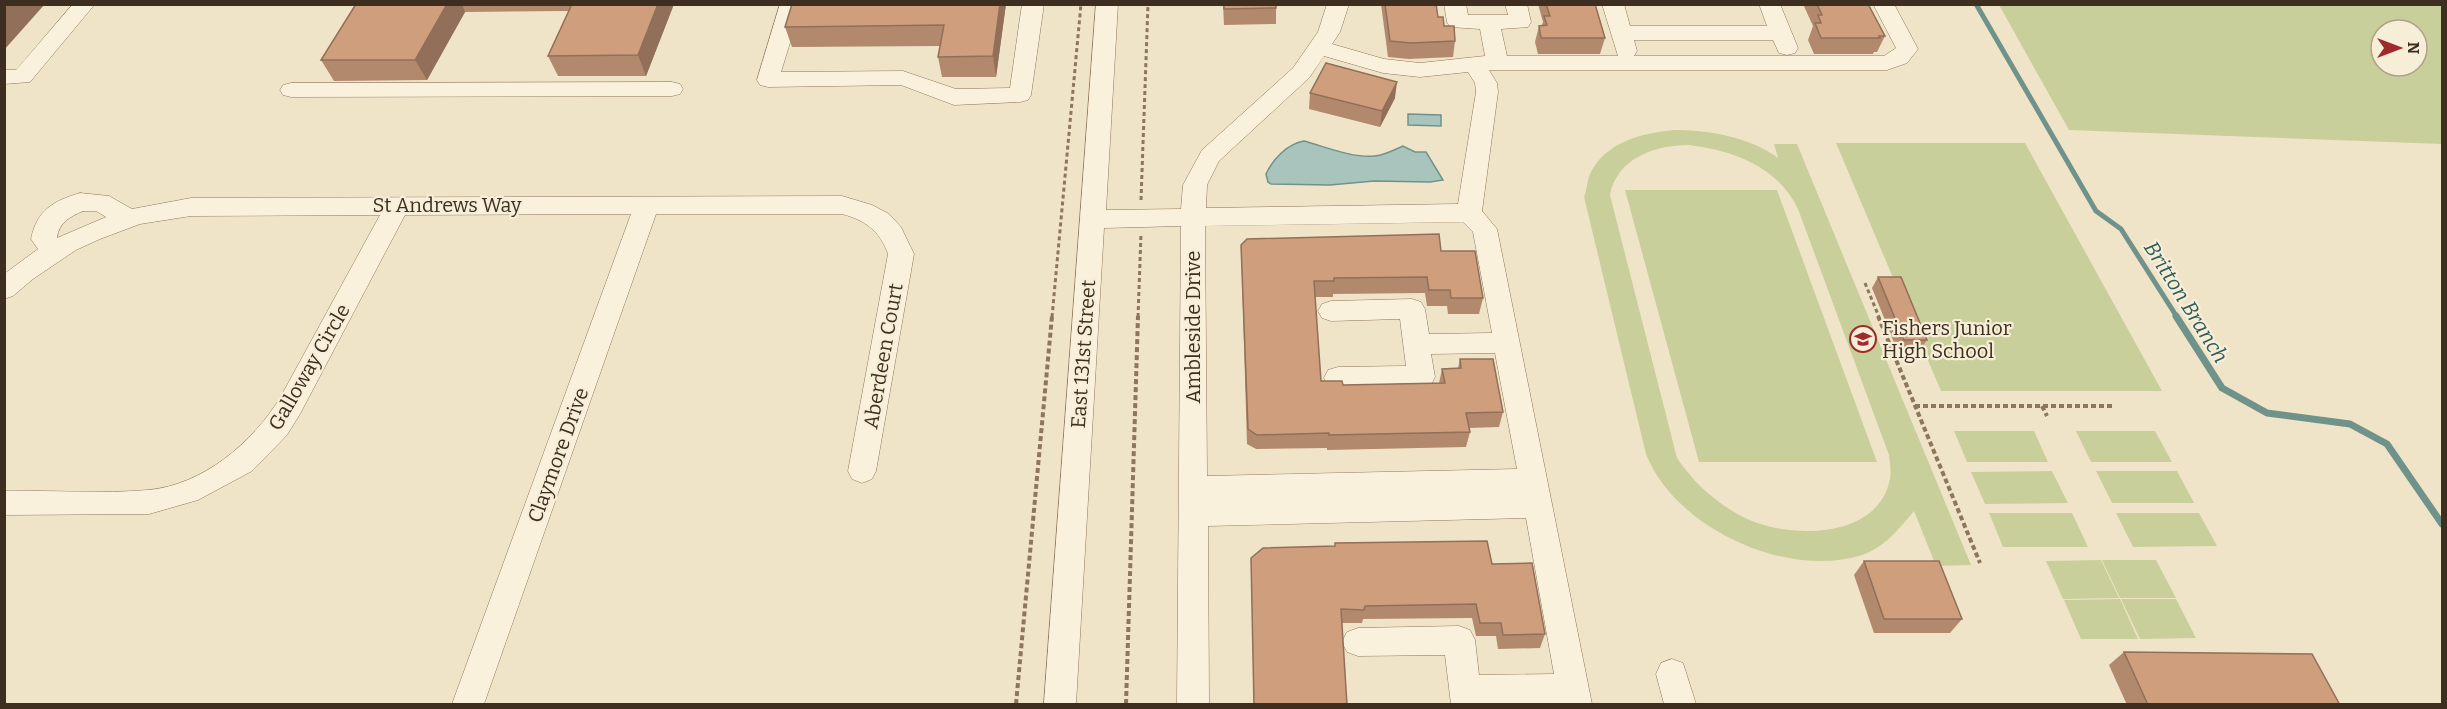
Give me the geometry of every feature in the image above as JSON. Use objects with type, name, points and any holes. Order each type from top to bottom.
[{"type":"street","points":[[4,77],[22,77],[85,4]]},
{"type":"street","points":[[791,4],[768,80],[903,78],[954,96],[1020,95],[1033,4]]},
{"type":"street","name":"East 131st Street","points":[[1060,705],[1107,4]]},
{"type":"street","name":"Ambleside Drive","points":[[1193,705],[1192,218],[1195,185],[1210,156],[1301,74],[1329,32],[1338,4]]},
{"type":"street","points":[[1455,4],[1458,22],[1520,22],[1516,4]]},
{"type":"street","points":[[1613,4],[1630,63]]},
{"type":"street","points":[[1769,4],[1794,63]]},
{"type":"street","points":[[1319,47],[1383,66],[1420,70],[1486,64],[1887,63],[1899,58],[1907,49],[1883,4]]},
{"type":"street","points":[[1469,213],[1487,92],[1489,22]]},
{"type":"street","points":[[1622,33],[1781,33]]},
{"type":"street","points":[[291,90],[672,89]]},
{"type":"street","name":"St Andrews Way","points":[[4,290],[54,251],[44,239],[47,225],[60,211],[81,202],[100,202],[129,218],[162,209],[191,207],[842,205],[857,208],[884,222],[897,241]]},
{"type":"street","name":"Galloway Circle","points":[[4,503],[149,502],[198,488],[242,463],[277,427],[290,406],[398,205]]},
{"type":"street","name":"Claymore Drive","points":[[468,705],[647,205]]},
{"type":"street","points":[[1093,219],[1469,213],[1485,229],[1575,697],[1466,697],[1459,640],[1358,642]]},
{"type":"street","name":"Aberdeen Court","points":[[862,471],[901,254],[897,241]]},
{"type":"street","points":[[1331,311],[1412,309],[1421,377],[1338,378]]},
{"type":"street","points":[[1416,344],[1507,343]]},
{"type":"street","points":[[1193,501],[1536,493]]},
{"type":"path","points":[[1016,705],[1080,4]]},
{"type":"path","points":[[1126,705],[1148,4]]},
{"type":"path","points":[[1865,283],[1980,563]]},
{"type":"path","points":[[1915,406],[2114,406]]},
{"type":"path","points":[[2042,406],[2047,416]]},
{"type":"green space","points":[[1999,5],[2442,5],[2442,144],[2069,130]]},
{"type":"green space","points":[[1674,130],[1729,136],[1755,145],[1778,158],[1774,144],[1797,144],[1971,565],[1936,566],[1914,511],[1897,531],[1877,548],[1862,555],[1832,561],[1800,560],[1768,553],[1736,541],[1707,525],[1681,504],[1660,481],[1646,454],[1584,197],[1590,174],[1605,154],[1637,137]],"holes":[[[1689,145],[1738,157],[1766,171],[1789,194],[1798,209],[1889,455],[1890,480],[1880,502],[1866,516],[1847,525],[1825,530],[1803,531],[1759,524],[1741,516],[1713,498],[1690,476],[1677,458],[1610,195],[1614,182],[1621,172],[1639,156],[1676,146]]]},
{"type":"green space","points":[[1836,143],[2025,143],[2162,391],[1941,391]]},
{"type":"green space","points":[[1625,190],[1777,190],[1877,462],[1699,462]]},
{"type":"green space","points":[[1954,431],[2034,431],[2048,462],[1967,462]]},
{"type":"green space","points":[[2076,431],[2155,431],[2172,462],[2091,462]]},
{"type":"green space","points":[[2052,471],[2068,503],[1985,504],[1971,472]]},
{"type":"green space","points":[[2096,471],[2177,471],[2194,503],[2112,503]]},
{"type":"green space","points":[[1989,513],[2072,513],[2088,547],[2003,547]]},
{"type":"green space","points":[[2116,513],[2199,513],[2217,546],[2133,547]]},
{"type":"green space","points":[[2101,560],[2119,598],[2063,599],[2046,561]]},
{"type":"green space","points":[[2102,560],[2156,560],[2176,598],[2120,598]]},
{"type":"green space","points":[[2120,599],[2138,639],[2081,639],[2064,600]]},
{"type":"green space","points":[[2121,599],[2176,599],[2196,638],[2140,639]]},
{"type":"water","points":[[1408,114],[1441,115],[1441,126],[1408,125]]},
{"type":"water","points":[[1304,141],[1339,152],[1366,156],[1382,155],[1403,146],[1415,152],[1426,152],[1443,180],[1430,182],[1374,181],[1330,185],[1271,184],[1268,182],[1266,174],[1272,163],[1286,149]]},
{"type":"building","points":[[356,4],[447,4],[415,60],[321,60]]},
{"type":"building","points":[[572,4],[658,4],[638,55],[548,56]]},
{"type":"building","points":[[792,4],[1000,4],[993,56],[938,57],[944,25],[785,27]]},
{"type":"building","points":[[1224,4],[1276,4],[1276,8],[1224,9]]},
{"type":"building","points":[[1385,4],[1436,4],[1438,17],[1443,17],[1444,26],[1454,26],[1455,41],[1411,43],[1390,41]]},
{"type":"building","points":[[1546,4],[1595,4],[1605,38],[1541,38],[1539,26],[1547,25],[1544,16],[1550,16]]},
{"type":"building","points":[[1817,4],[1868,4],[1885,36],[1879,36],[1880,38],[1821,38],[1815,23],[1821,23],[1818,15],[1822,15]]},
{"type":"building","points":[[1326,63],[1397,82],[1382,111],[1310,93]]},
{"type":"building","points":[[1439,234],[1441,251],[1475,251],[1483,298],[1451,298],[1450,290],[1429,290],[1427,277],[1334,278],[1334,281],[1314,281],[1321,381],[1342,381],[1343,385],[1445,383],[1442,369],[1461,368],[1460,359],[1493,359],[1503,412],[1466,413],[1470,432],[1257,435],[1248,429],[1241,245],[1247,239]]},
{"type":"building","points":[[1878,277],[1901,277],[1927,340],[1904,340]]},
{"type":"building","points":[[1487,541],[1492,564],[1532,563],[1545,634],[1503,635],[1501,623],[1480,623],[1476,604],[1365,606],[1364,610],[1341,609],[1347,705],[1254,705],[1251,558],[1263,548],[1335,546],[1335,543]]},
{"type":"building","points":[[1864,561],[1939,561],[1962,619],[1884,619]]},
{"type":"building","points":[[2124,652],[2312,654],[2340,705],[2148,705]]},
{"type":"waterway","name":"Britton Branch","points":[[1976,4],[2096,211],[2121,229],[2177,317]]},
{"type":"waterway","name":"Britton Branch","points":[[2176,316],[2222,388],[2267,413],[2350,424],[2387,444],[2442,524]]},
{"type":"place","name":"Fishers Junior High School","points":[[1863,339]]}]
